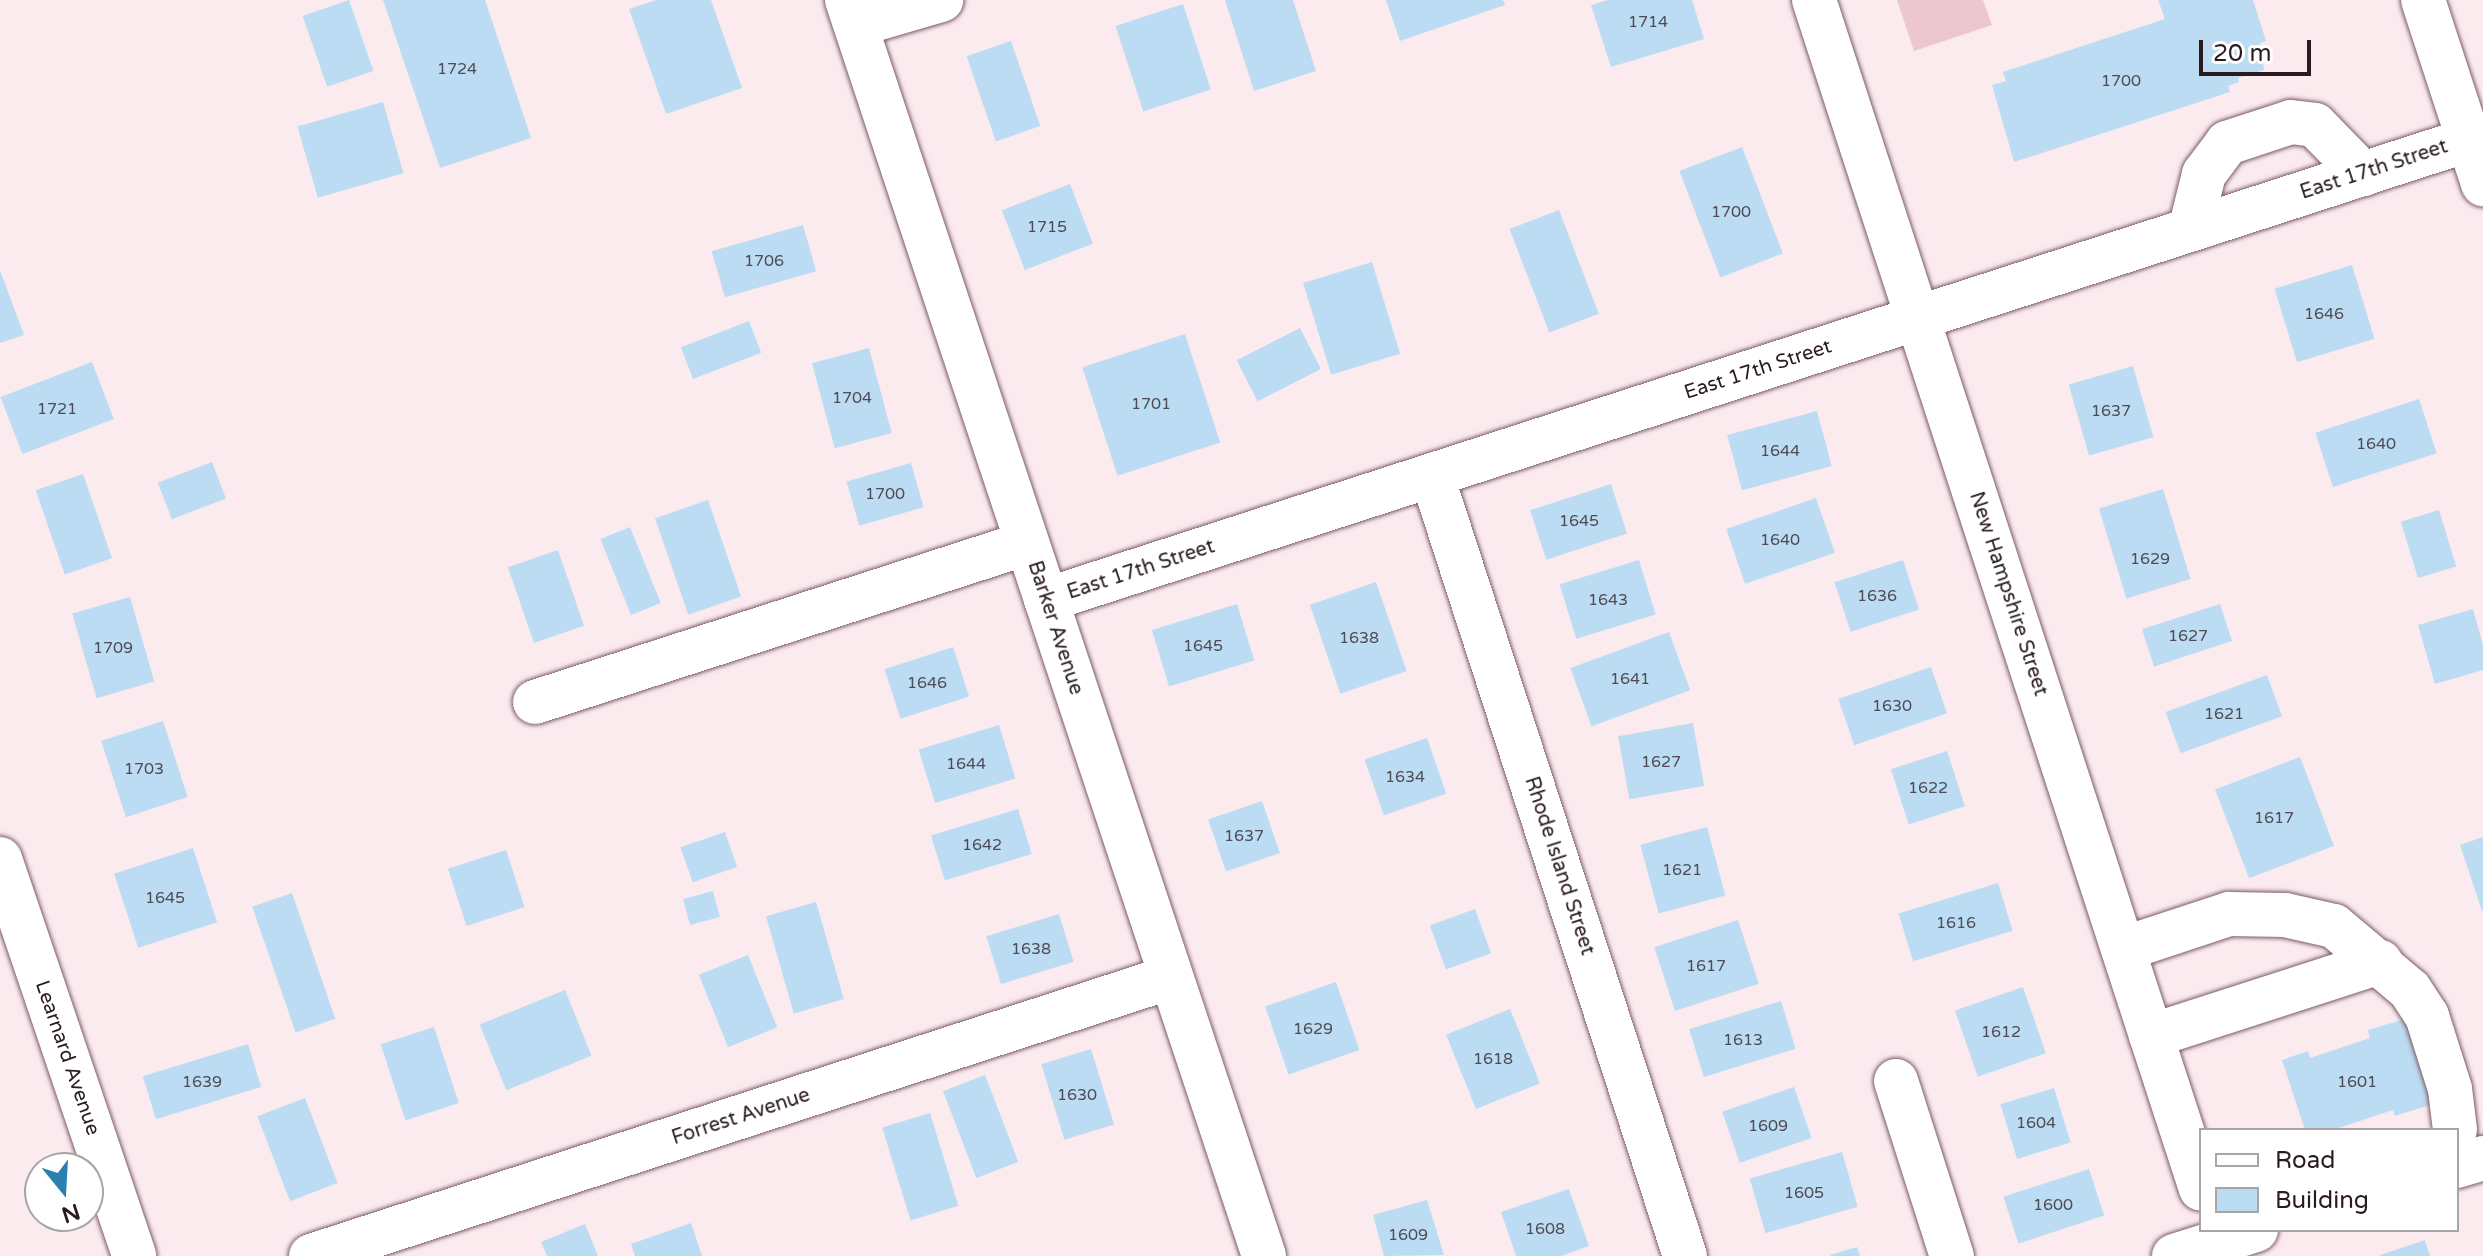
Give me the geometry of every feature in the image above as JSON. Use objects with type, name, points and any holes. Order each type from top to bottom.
[{"type":"street","points":[[852,13],[941,0]]},
{"type":"street","name":"New Hampshire Street","points":[[1814,0],[2199,1183]]},
{"type":"street","points":[[2423,0],[2476,137],[2483,184]]},
{"type":"street","name":"Barker Avenue","points":[[852,13],[1264,1256]]},
{"type":"street","points":[[2190,230],[2213,155],[2227,143],[2278,126],[2315,125],[2363,174]]},
{"type":"street","name":"East 17th Street","points":[[1046,600],[2476,137]]},
{"type":"street","name":"Rhode Island Street","points":[[1432,476],[1685,1256]]},
{"type":"street","points":[[535,702],[1027,543]]},
{"type":"street","name":"Learnard Avenue","points":[[0,859],[17,964],[134,1256]]},
{"type":"street","points":[[2123,949],[2229,914],[2285,915],[2334,926],[2410,990],[2427,1016],[2450,1089],[2458,1128]]},
{"type":"street","points":[[2151,1036],[2380,962]]},
{"type":"street","name":"Forrest Avenue","points":[[311,1256],[1171,977]]},
{"type":"street","points":[[1896,1081],[1952,1256]]},
{"type":"street","points":[[2174,1256],[2228,1239]]},
{"type":"shaded area","points":[[1897,0],[1983,0],[1992,25],[1914,51]]},
{"type":"building","points":[[349,0],[373,71],[327,87],[303,16]]},
{"type":"building","points":[[383,0],[485,0],[531,138],[440,168]]},
{"type":"building","points":[[656,0],[711,0],[742,88],[666,114],[629,9]]},
{"type":"building","points":[[1225,0],[1293,0],[1316,71],[1254,91]]},
{"type":"building","points":[[1386,0],[1503,0],[1505,5],[1400,41]]},
{"type":"building","points":[[1608,0],[1692,0],[1704,39],[1611,67],[1591,5]]},
{"type":"building","points":[[2158,0],[2253,0],[2266,41],[2260,43],[2264,70],[2238,78],[2239,82],[2228,86],[2230,92],[2014,162],[1992,85],[2006,81],[2003,72],[2165,19]]},
{"type":"building","points":[[1183,4],[1211,90],[1143,112],[1115,26]]},
{"type":"building","points":[[1011,41],[1040,126],[996,141],[967,56]]},
{"type":"building","points":[[383,102],[403,173],[318,198],[297,127]]},
{"type":"building","points":[[1742,147],[1783,253],[1720,277],[1679,171]]},
{"type":"building","points":[[1070,184],[1093,244],[1025,270],[1002,210]]},
{"type":"building","points":[[1559,210],[1599,314],[1549,333],[1510,229]]},
{"type":"building","points":[[803,225],[816,271],[725,297],[712,251]]},
{"type":"building","points":[[1372,262],[1400,354],[1331,375],[1303,283]]},
{"type":"building","points":[[2352,265],[2375,339],[2297,362],[2275,289]]},
{"type":"building","points":[[0,270],[24,335],[0,343]]},
{"type":"building","points":[[749,321],[761,353],[693,379],[681,347]]},
{"type":"building","points":[[1300,328],[1321,369],[1258,401],[1237,360]]},
{"type":"building","points":[[1185,334],[1220,442],[1118,476],[1082,367]]},
{"type":"building","points":[[869,348],[892,433],[835,448],[812,363]]},
{"type":"building","points":[[92,362],[114,419],[22,454],[1,397]]},
{"type":"building","points":[[2133,366],[2153,437],[2089,456],[2069,384]]},
{"type":"building","points":[[2419,399],[2437,453],[2333,487],[2315,433]]},
{"type":"building","points":[[1817,411],[1832,466],[1742,490],[1727,435]]},
{"type":"building","points":[[212,462],[226,498],[172,519],[158,483]]},
{"type":"building","points":[[911,463],[924,507],[859,526],[847,481]]},
{"type":"building","points":[[83,474],[112,558],[65,574],[36,490]]},
{"type":"building","points":[[1611,484],[1627,533],[1546,560],[1530,510]]},
{"type":"building","points":[[2163,489],[2190,579],[2126,598],[2099,509]]},
{"type":"building","points":[[1816,498],[1835,553],[1745,584],[1726,529]]},
{"type":"building","points":[[708,500],[741,596],[688,615],[655,518]]},
{"type":"building","points":[[2439,510],[2456,566],[2418,578],[2401,522]]},
{"type":"building","points":[[630,527],[661,603],[631,615],[600,539]]},
{"type":"building","points":[[558,550],[584,626],[534,643],[508,567]]},
{"type":"building","points":[[1639,560],[1656,615],[1576,639],[1560,584]]},
{"type":"building","points":[[1903,560],[1919,609],[1851,632],[1835,582]]},
{"type":"building","points":[[1376,582],[1407,671],[1340,694],[1310,605]]},
{"type":"building","points":[[130,597],[154,682],[97,698],[72,614]]},
{"type":"building","points":[[1237,604],[1254,660],[1169,686],[1152,630]]},
{"type":"building","points":[[2220,604],[2232,641],[2154,666],[2142,629]]},
{"type":"building","points":[[2473,609],[2483,645],[2483,670],[2435,684],[2418,625]]},
{"type":"building","points":[[1669,632],[1690,690],[1592,726],[1570,668]]},
{"type":"building","points":[[953,647],[969,696],[901,719],[885,669]]},
{"type":"building","points":[[1931,667],[1947,713],[1854,745],[1838,699]]},
{"type":"building","points":[[2267,675],[2282,716],[2181,753],[2166,712]]},
{"type":"building","points":[[163,721],[188,797],[126,817],[101,741]]},
{"type":"building","points":[[1693,723],[1704,786],[1629,799],[1618,736]]},
{"type":"building","points":[[999,725],[1015,779],[935,803],[919,750]]},
{"type":"building","points":[[1427,738],[1446,794],[1384,815],[1365,759]]},
{"type":"building","points":[[1947,751],[1965,806],[1909,824],[1891,769]]},
{"type":"building","points":[[2300,757],[2334,846],[2249,878],[2215,790]]},
{"type":"building","points":[[1262,801],[1280,853],[1226,872],[1208,820]]},
{"type":"building","points":[[1018,809],[1032,854],[945,881],[931,836]]},
{"type":"building","points":[[1707,827],[1725,896],[1659,913],[1640,845]]},
{"type":"building","points":[[725,832],[737,867],[693,882],[681,847]]},
{"type":"building","points":[[2483,837],[2483,911],[2482,911],[2460,845]]},
{"type":"building","points":[[193,848],[217,922],[138,948],[114,874]]},
{"type":"building","points":[[506,850],[525,907],[467,926],[448,869]]},
{"type":"building","points":[[1998,883],[2013,931],[1913,961],[1899,913]]},
{"type":"building","points":[[713,891],[720,917],[690,925],[683,899]]},
{"type":"building","points":[[292,893],[335,1019],[296,1032],[252,907]]},
{"type":"building","points":[[816,902],[844,999],[794,1013],[766,916]]},
{"type":"building","points":[[1475,909],[1491,953],[1446,970],[1430,925]]},
{"type":"building","points":[[1059,914],[1074,962],[1001,984],[986,936]]},
{"type":"building","points":[[1738,920],[1759,984],[1675,1011],[1654,947]]},
{"type":"building","points":[[748,955],[777,1027],[728,1047],[699,975]]},
{"type":"building","points":[[1336,982],[1359,1050],[1289,1074],[1265,1006]]},
{"type":"building","points":[[2023,987],[2046,1053],[1978,1077],[1955,1010]]},
{"type":"building","points":[[565,990],[592,1056],[506,1090],[480,1024]]},
{"type":"building","points":[[1781,1001],[1796,1049],[1704,1077],[1689,1029]]},
{"type":"building","points":[[1510,1009],[1540,1083],[1476,1109],[1446,1035]]},
{"type":"building","points":[[2405,1019],[2433,1104],[2395,1116],[2393,1110],[2339,1128],[2304,1128],[2282,1060],[2308,1051],[2310,1058],[2370,1038],[2368,1030]]},
{"type":"building","points":[[434,1027],[459,1103],[405,1120],[381,1044]]},
{"type":"building","points":[[248,1044],[261,1087],[156,1119],[143,1076]]},
{"type":"building","points":[[1091,1049],[1114,1125],[1064,1140],[1041,1064]]},
{"type":"building","points":[[985,1075],[1018,1162],[976,1178],[943,1091]]},
{"type":"building","points":[[1794,1087],[1812,1138],[1740,1163],[1722,1112]]},
{"type":"building","points":[[2054,1088],[2071,1143],[2017,1159],[2000,1104]]},
{"type":"building","points":[[305,1098],[338,1183],[290,1201],[257,1116]]},
{"type":"building","points":[[930,1113],[958,1206],[911,1220],[882,1128]]},
{"type":"building","points":[[1842,1152],[1858,1207],[1765,1233],[1750,1178]]},
{"type":"building","points":[[2089,1169],[2104,1216],[2019,1243],[2003,1197]]},
{"type":"building","points":[[1569,1189],[1589,1246],[1561,1256],[1516,1256],[1501,1212]]},
{"type":"building","points":[[1427,1200],[1444,1255],[1384,1256],[1373,1215]]},
{"type":"building","points":[[691,1223],[702,1256],[635,1256],[631,1244]]},
{"type":"building","points":[[585,1224],[598,1256],[547,1256],[541,1242]]},
{"type":"building","points":[[2425,1240],[2430,1256],[2380,1256],[2380,1255]]},
{"type":"building","points":[[1857,1247],[1860,1256],[1830,1255]]}]
